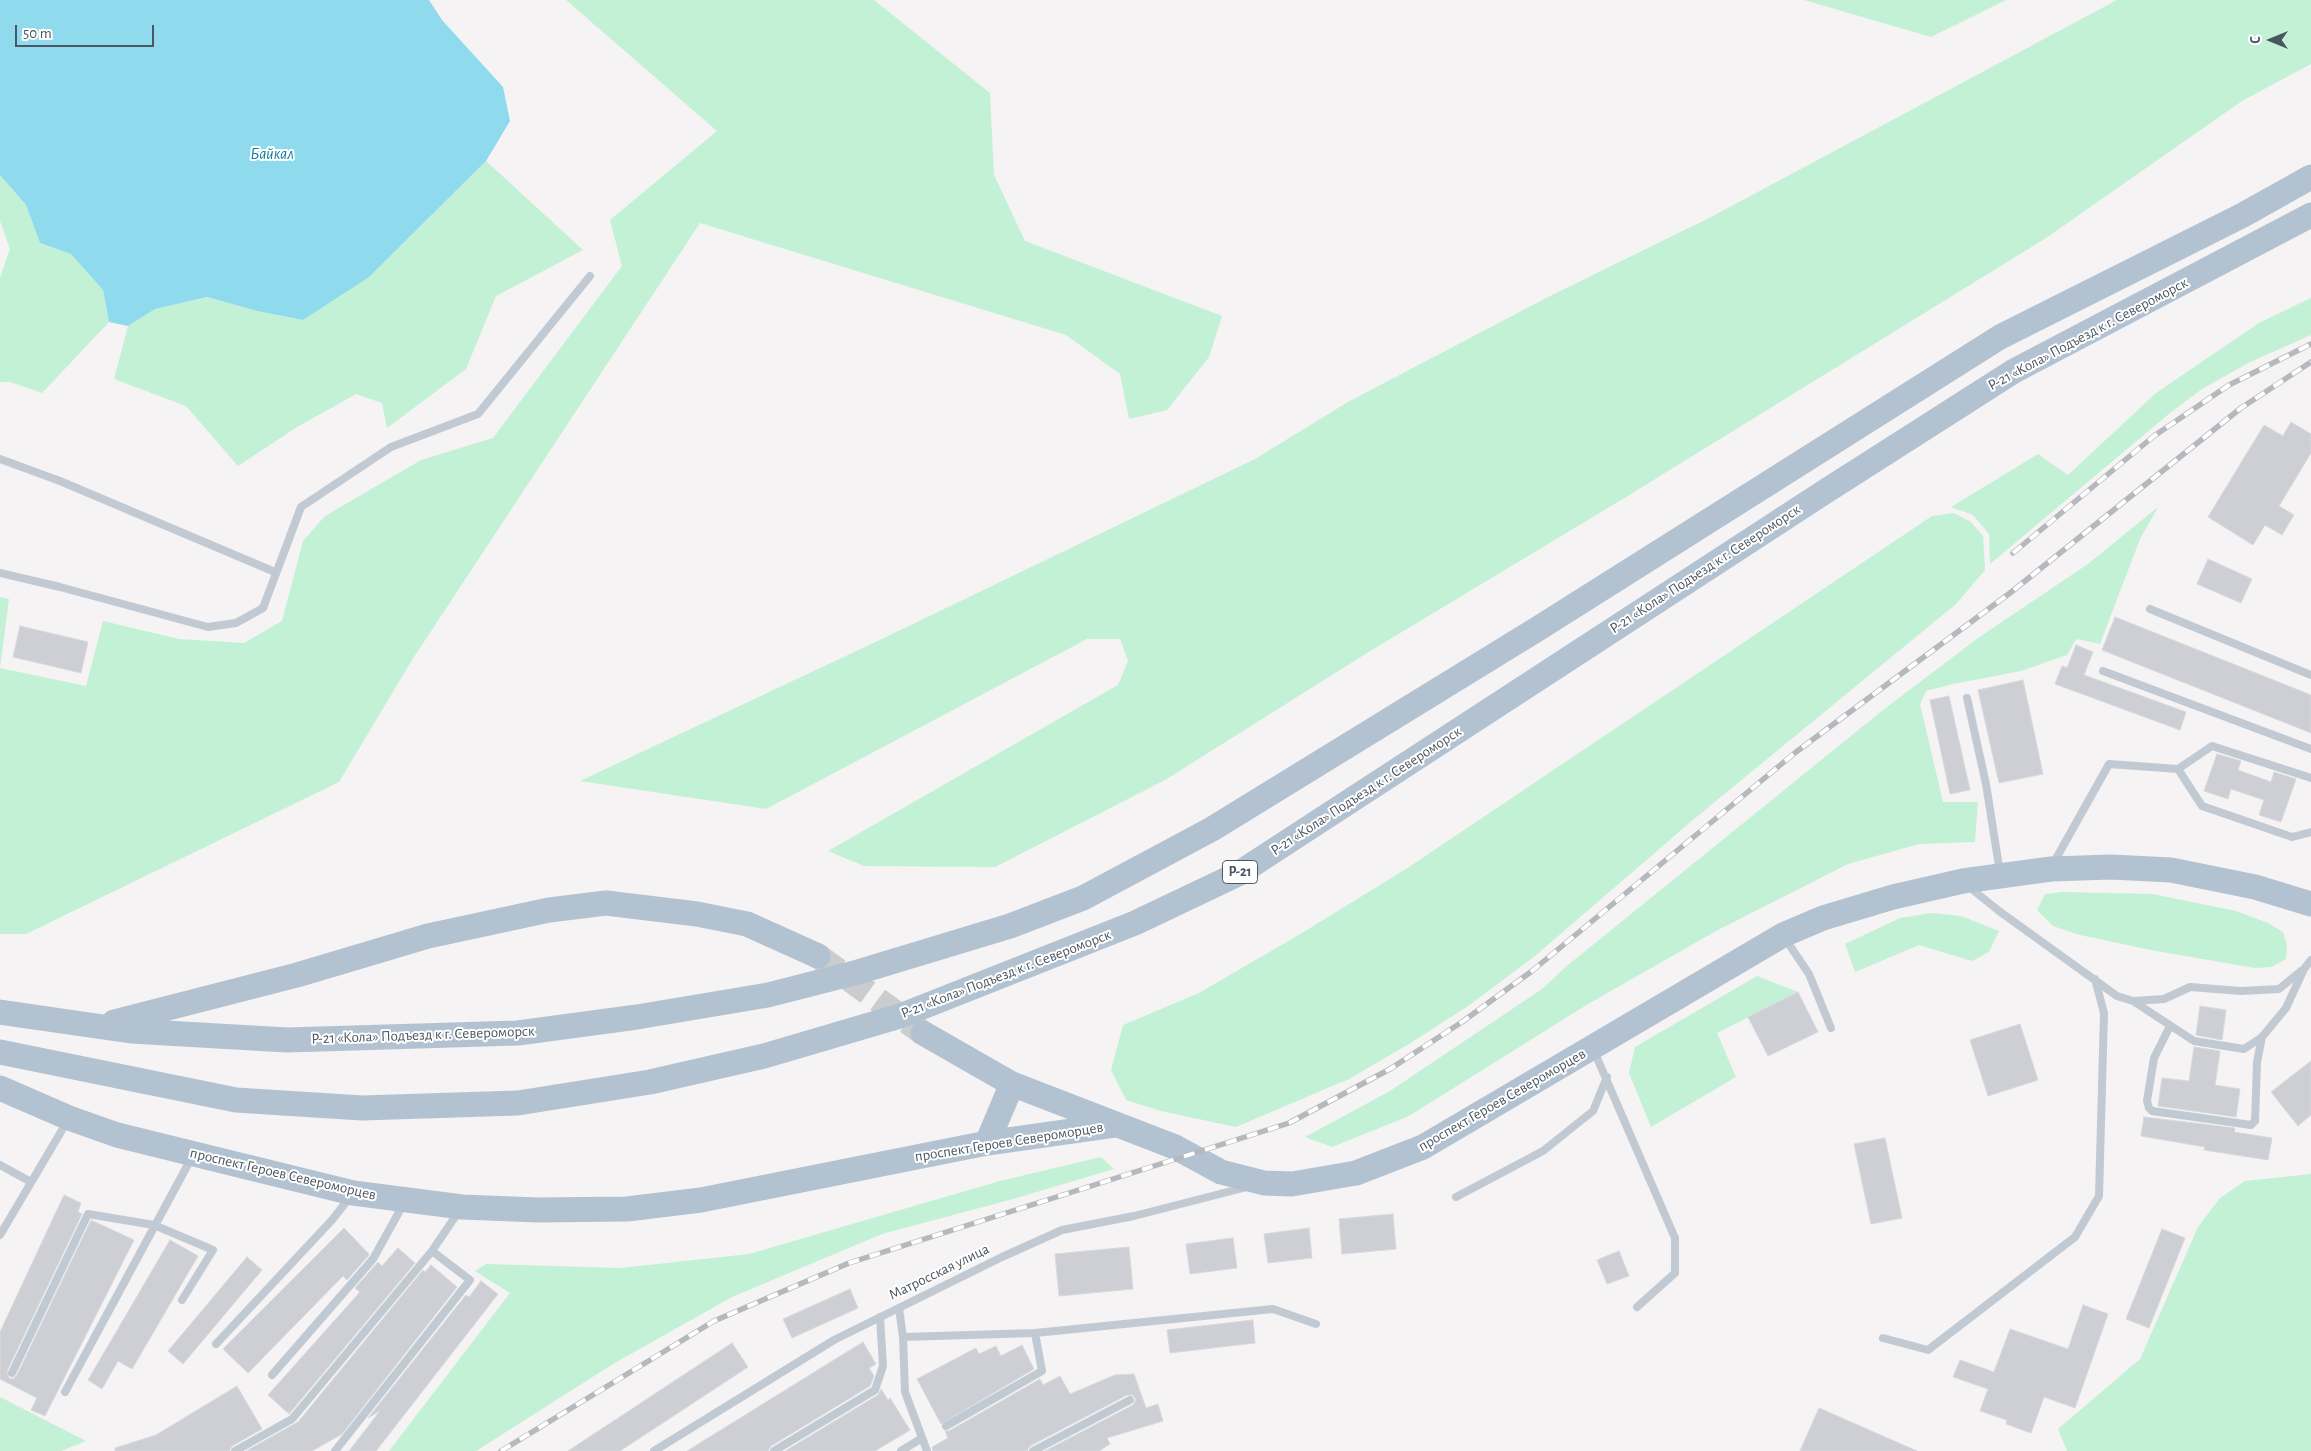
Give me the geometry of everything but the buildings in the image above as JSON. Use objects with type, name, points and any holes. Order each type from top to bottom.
[{"type":"main road","name":"Р-21 «Кола» Подъезд к г. Североморск","points":[[0,1012],[130,1030],[287,1040],[518,1033],[638,1017],[768,995],[858,972],[1010,926],[1083,898],[1212,829],[1540,628],[2000,337],[2243,215],[2311,177]]},
{"type":"main road","name":"Р-21 «Кола» Подъезд к г. Североморск","points":[[0,1052],[26,1059],[236,1100],[362,1108],[518,1103],[660,1080],[764,1056],[900,1016],[1135,923],[1238,874],[1826,490],[2014,370],[2311,215]]},
{"type":"main road","name":"проспект Героев Североморцев","points":[[0,1088],[117,1135],[353,1193],[462,1207],[538,1210],[627,1209],[701,1200],[987,1143],[1116,1125],[1175,1147],[1221,1172],[1264,1183],[1292,1184],[1356,1173],[1423,1147],[1593,1049],[1694,986],[1783,935],[1823,918],[1884,900],[1963,881],[2051,869],[2111,867],[2171,870],[2255,886],[2311,904]]},
{"type":"main road","points":[[99,1026],[297,975],[428,936],[549,910],[606,903],[697,914],[747,924],[818,956]]},
{"type":"main road","points":[[923,1033],[1012,1084],[1116,1125]]},
{"type":"main road","points":[[987,1143],[1012,1084]]},
{"type":"lane","points":[[0,573],[60,587],[208,627],[236,623],[263,608],[301,507],[391,447],[478,414],[590,276]]},
{"type":"lane","points":[[0,459],[60,481],[275,572]]},
{"type":"lane","points":[[2150,609],[2311,675]]},
{"type":"lane","points":[[2103,671],[2311,749]]},
{"type":"lane","points":[[1967,698],[1986,784],[2001,876]]},
{"type":"lane","points":[[2051,869],[2109,764],[2178,769],[2212,746],[2311,778]]},
{"type":"lane","points":[[2178,769],[2202,806],[2292,837],[2311,832]]},
{"type":"lane","points":[[1963,881],[1999,912],[2095,979],[2116,996],[2133,1001],[2194,1040],[2244,1049],[2262,1037],[2286,1008],[2304,968]]},
{"type":"lane","points":[[1783,935],[1809,974],[1831,1028]]},
{"type":"lane","points":[[2133,1001],[2164,999],[2190,988],[2241,991],[2279,989],[2311,960]]},
{"type":"lane","points":[[1883,1338],[1928,1350],[2075,1238],[2100,1196],[2104,1013],[2095,979]]},
{"type":"lane","points":[[2170,1026],[2154,1058],[2147,1101],[2148,1108],[2152,1111],[2251,1125],[2255,1121],[2257,1062],[2262,1037]]},
{"type":"lane","points":[[1593,1049],[1607,1077],[1675,1238],[1676,1273],[1637,1306]]},
{"type":"lane","points":[[1456,1197],[1544,1151],[1593,1111],[1607,1077]]},
{"type":"lane","points":[[0,1235],[32,1182],[79,1121]]},
{"type":"lane","points":[[65,1392],[194,1154]]},
{"type":"lane","points":[[0,1165],[32,1182]]},
{"type":"lane","name":"Матросская улица","points":[[654,1451],[834,1340],[1062,1230],[1134,1216],[1264,1183]]},
{"type":"lane","points":[[216,1344],[332,1220],[353,1193]]},
{"type":"lane","points":[[272,1374],[374,1259],[406,1199]]},
{"type":"lane","points":[[235,1451],[292,1419],[432,1251],[462,1207]]},
{"type":"lane","points":[[12,1373],[88,1214],[154,1225],[214,1250],[182,1300]]},
{"type":"lane","points":[[335,1451],[470,1280],[432,1251]]},
{"type":"lane","points":[[899,1308],[903,1337],[905,1392],[927,1451]]},
{"type":"lane","points":[[903,1337],[1035,1333],[1273,1309],[1316,1324]]},
{"type":"lane","points":[[774,1451],[875,1390],[882,1366],[880,1317]]},
{"type":"lane","points":[[946,1426],[1042,1371],[1035,1333]]},
{"type":"lane","points":[[1033,1451],[1130,1400]]},
{"type":"lane","points":[[901,1451],[922,1438]]},
{"type":"green space","points":[[566,0],[874,0],[990,93],[994,175],[1025,241],[1222,316],[1209,357],[1167,410],[1129,419],[1120,374],[1066,335],[700,223],[412,660],[339,782],[26,934],[0,934],[0,668],[86,686],[103,621],[179,639],[244,643],[282,621],[303,541],[325,516],[421,460],[493,438],[622,266],[610,220],[717,131]]},
{"type":"green space","points":[[1804,0],[2006,0],[1931,37]]},
{"type":"green space","points":[[2117,0],[2311,0],[2311,64],[2242,101],[2046,238],[1626,497],[1367,653],[1165,780],[995,867],[864,866],[828,851],[1118,685],[1128,661],[1120,639],[1087,639],[766,809],[580,781],[884,638],[1255,459],[1348,402],[1548,297],[1711,217]]},
{"type":"green space","points":[[486,161],[583,250],[496,296],[466,369],[387,428],[382,403],[356,394],[297,427],[238,466],[186,406],[114,379],[128,326],[155,309],[207,297],[257,311],[303,320],[368,278]]},
{"type":"green space","points":[[0,175],[26,205],[40,243],[71,254],[103,290],[109,322],[42,393],[10,382],[0,382],[0,278],[10,249],[0,221]]},
{"type":"green space","points":[[2311,298],[2311,335],[2248,363],[2202,389],[2170,413],[1990,564],[1989,534],[1973,515],[1951,507],[2038,454],[2068,475],[2156,393],[2259,323]]},
{"type":"green space","points":[[2158,507],[2140,539],[2100,644],[2076,639],[2067,655],[2021,671],[1926,691],[1920,704],[1943,802],[1978,802],[1975,842],[1919,844],[1848,864],[1716,931],[1588,1004],[1409,1116],[1332,1147],[1305,1137],[1390,1091],[1542,989],[1568,965],[1883,710],[1978,638],[2088,564]]},
{"type":"green space","points":[[1954,513],[1971,522],[1983,536],[1985,570],[1956,604],[1694,819],[1535,956],[1468,1006],[1409,1044],[1349,1079],[1236,1127],[1161,1111],[1126,1100],[1111,1070],[1123,1025],[1199,993],[1406,869],[1932,516]]},
{"type":"green space","points":[[0,597],[9,599],[0,668]]},
{"type":"green space","points":[[2063,892],[2153,894],[2236,911],[2268,923],[2283,932],[2287,945],[2286,959],[2271,967],[2255,968],[2156,951],[2080,935],[2053,926],[2037,910],[2045,894]]},
{"type":"green space","points":[[1931,913],[1961,916],[1999,931],[1989,952],[1972,961],[1919,945],[1855,972],[1845,944],[1900,918]]},
{"type":"green space","points":[[1757,976],[1798,992],[1717,1033],[1736,1077],[1651,1127],[1629,1073],[1635,1047]]},
{"type":"green space","points":[[1101,1157],[1114,1169],[1013,1199],[882,1234],[732,1297],[613,1364],[476,1451],[389,1451],[510,1293],[475,1271],[486,1264],[621,1268],[749,1254],[1000,1181]]},
{"type":"green space","points":[[2311,1174],[2311,1451],[2067,1451],[2058,1429],[2140,1359],[2198,1227],[2220,1198],[2245,1181]]},
{"type":"green space","points":[[0,1397],[86,1441],[61,1451],[0,1451]]},
{"type":"water","name":"Байкал","points":[[0,0],[429,0],[442,20],[503,87],[510,121],[486,161],[368,278],[303,320],[257,311],[207,297],[155,309],[128,326],[109,322],[103,290],[71,254],[40,243],[26,205],[0,175]]},
{"type":"tunnel","points":[[818,956],[923,1033]]},
{"type":"railway","points":[[2013,553],[2154,436],[2229,385],[2311,344]]},
{"type":"railway","points":[[501,1451],[714,1321],[849,1263],[1289,1123],[1390,1069],[1462,1022],[1532,971],[1796,752],[2010,593],[2241,408],[2311,362]]}]
